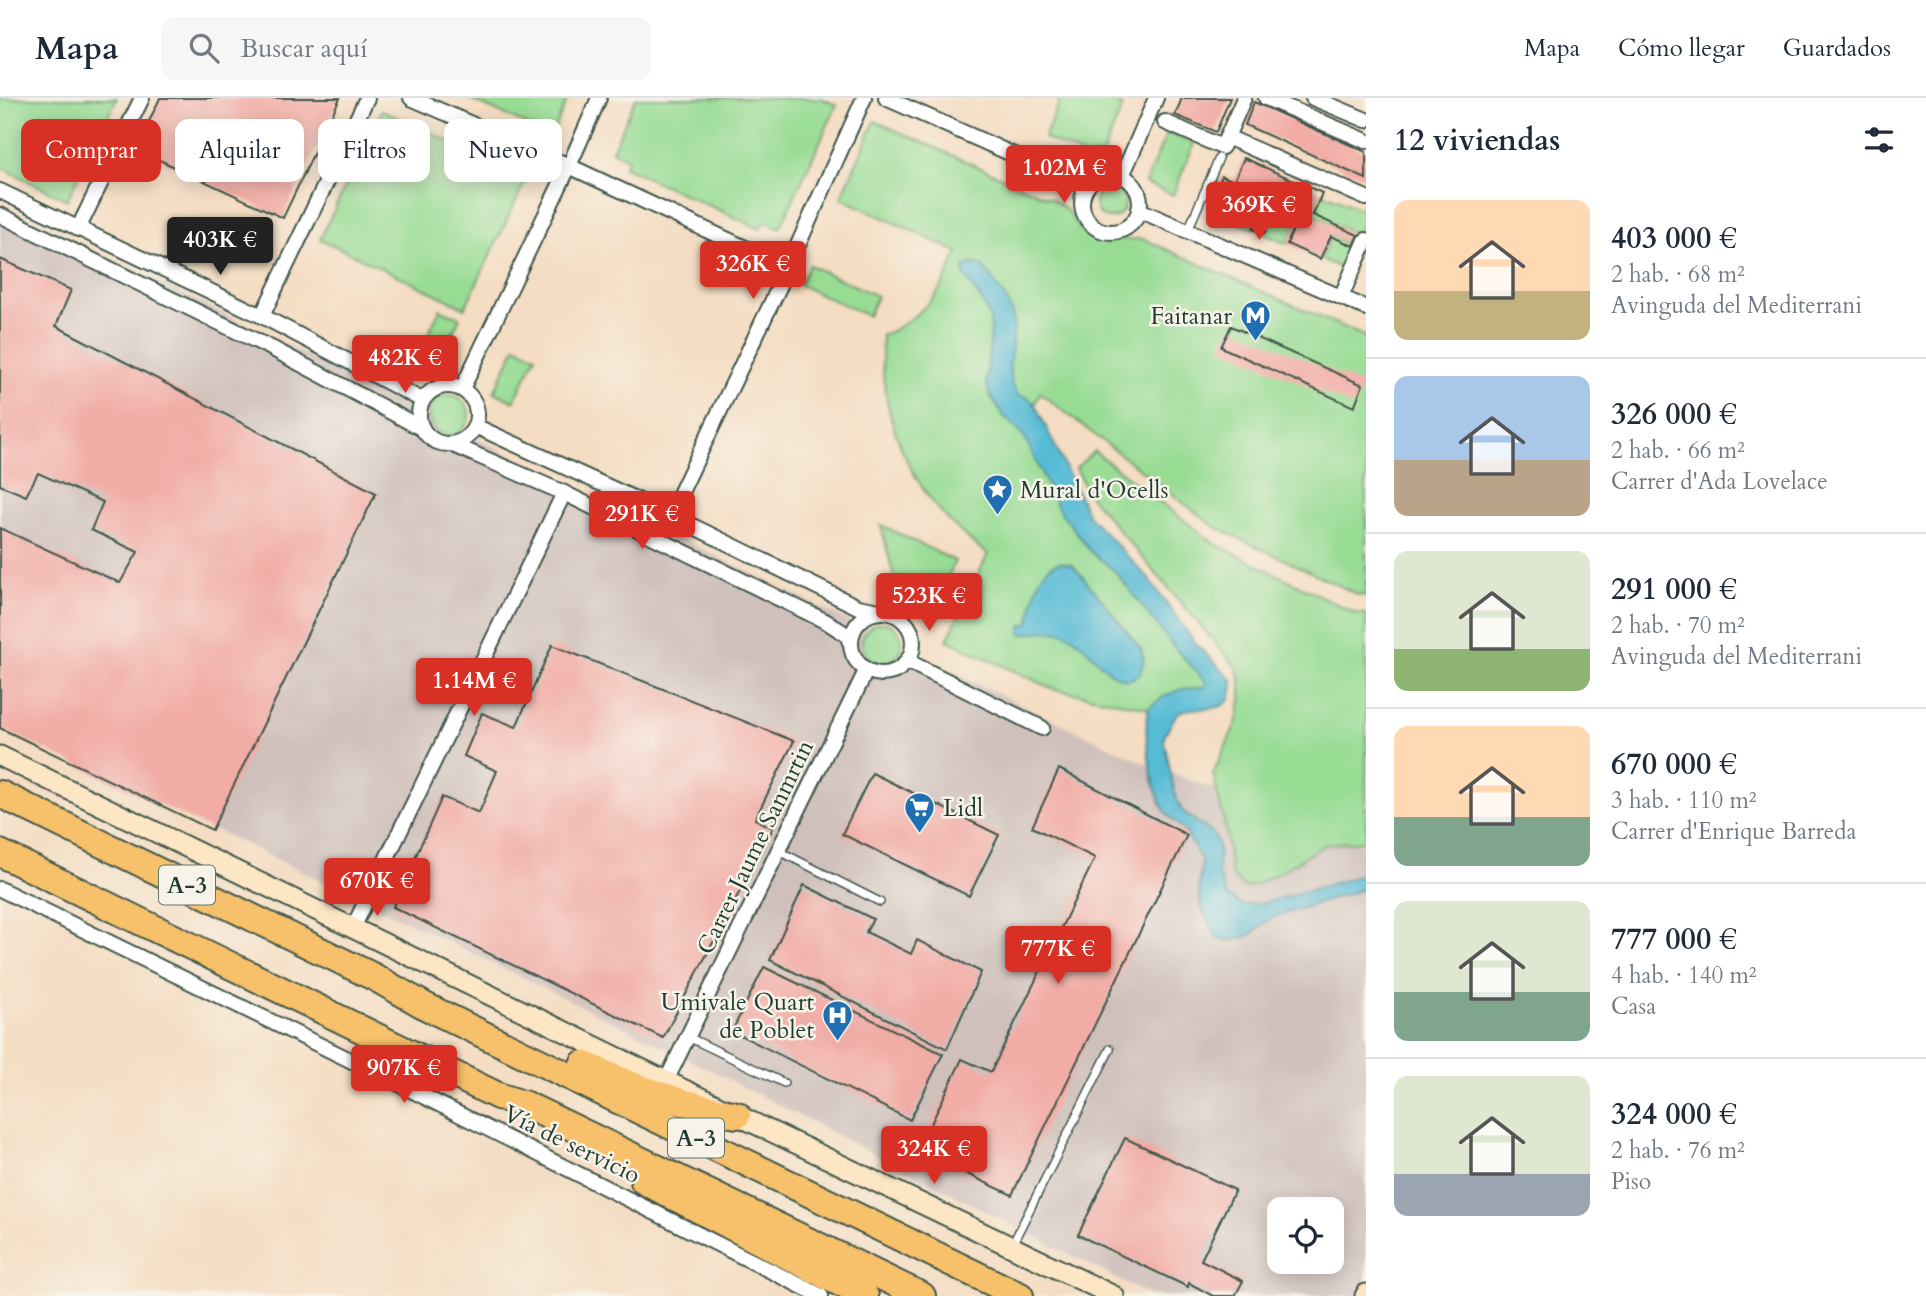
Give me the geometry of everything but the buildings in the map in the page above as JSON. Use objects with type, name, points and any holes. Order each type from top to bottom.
[{"type":"highway","name":"A-3","points":[[0,794],[374,977],[428,1007],[1020,1296]]},
{"type":"highway","name":"A-3","points":[[0,853],[498,1096],[527,1105],[922,1296]]},
{"type":"highway","points":[[374,977],[432,992],[606,1075],[691,1106],[737,1115]]},
{"type":"highway","points":[[498,1096],[520,1118],[865,1296]]},
{"type":"street","points":[[78,229],[142,98]]},
{"type":"street","points":[[261,316],[368,98]]},
{"type":"street","points":[[411,98],[569,166],[788,268]]},
{"type":"street","points":[[462,389],[599,98]]},
{"type":"street","points":[[670,515],[788,268],[864,98]]},
{"type":"street","points":[[886,98],[1086,187]]},
{"type":"street","points":[[1122,176],[1156,98]]},
{"type":"street","points":[[1165,122],[1223,147],[1244,98]]},
{"type":"street","points":[[1266,98],[1366,141]]},
{"type":"street","points":[[1313,98],[1366,120]]},
{"type":"street","points":[[1227,137],[1366,198]]},
{"type":"street","points":[[1098,176],[1122,176],[1129,180],[1138,193],[1139,209],[1128,226],[1109,232],[1099,229],[1085,216],[1082,206],[1086,187],[1098,176]]},
{"type":"street","points":[[0,191],[261,316],[422,400]]},
{"type":"street","points":[[1139,209],[1366,308]]},
{"type":"street","points":[[0,215],[273,349],[421,428],[433,441],[451,444],[564,494],[827,622],[847,635],[854,658],[866,671],[884,675],[893,673],[907,661],[913,644],[912,635],[902,619],[885,612],[858,607],[670,515],[475,426]]},
{"type":"street","points":[[1341,297],[1366,240]]},
{"type":"street","points":[[421,428],[418,411],[428,393],[444,386],[462,389],[475,405],[475,426],[465,439],[451,444]]},
{"type":"street","points":[[353,928],[564,494]]},
{"type":"street","points":[[850,642],[852,632],[865,617],[885,612]]},
{"type":"street","points":[[907,661],[1042,728]]},
{"type":"street","name":"Carrer Jaume Sanmrtin","points":[[666,1081],[866,671]]},
{"type":"street","points":[[0,756],[1114,1296]]},
{"type":"street","name":"Vía de servicio","points":[[0,888],[431,1099],[821,1296]]},
{"type":"lane","points":[[1188,230],[1219,158]]},
{"type":"lane","points":[[779,851],[880,902]]},
{"type":"lane","points":[[687,1037],[784,1083]]},
{"type":"lane","points":[[1012,1245],[1110,1049]]},
{"type":"shaded area","points":[[0,204],[930,661],[1142,762],[1366,846],[1366,1296],[1151,1296],[661,1045],[0,728]]},
{"type":"green space","points":[[0,98],[117,98],[107,119],[21,119],[21,177],[0,167]]},
{"type":"green space","points":[[467,98],[568,98],[559,119],[514,119]]},
{"type":"green space","points":[[636,98],[821,98],[837,105],[780,228],[764,221],[760,229],[624,167],[628,159],[612,151]]},
{"type":"green space","points":[[1061,98],[1103,98],[1123,106],[1103,153],[1090,158],[1044,138]]},
{"type":"green space","points":[[382,110],[401,119],[378,119]]},
{"type":"green space","points":[[875,121],[1053,200],[1065,209],[1079,227],[1093,237],[1109,240],[1143,239],[1366,337],[1366,596],[1215,527],[1040,393],[1035,404],[1014,426],[1024,436],[1091,552],[1115,571],[1174,647],[1206,682],[1205,687],[1181,690],[1163,697],[1148,708],[1053,689],[947,640],[988,554],[940,510],[921,486],[906,459],[887,400],[882,335],[907,322],[929,302],[943,283],[958,252],[841,198]]},
{"type":"green space","points":[[430,133],[444,139],[444,182],[525,182],[465,308],[320,239],[347,182],[430,182]]},
{"type":"green space","points":[[1167,133],[1194,144],[1173,195],[1145,183]]},
{"type":"green space","points":[[30,182],[76,182],[67,200]]},
{"type":"green space","points":[[1110,188],[1121,192],[1125,203],[1121,214],[1110,218],[1099,214],[1095,203],[1099,192]]},
{"type":"green space","points":[[1322,193],[1366,211],[1358,235],[1313,215]]},
{"type":"green space","points":[[1240,197],[1263,207],[1253,229],[1230,219]]},
{"type":"green space","points":[[1274,212],[1296,222],[1287,244],[1264,234]]},
{"type":"green space","points":[[1331,236],[1353,246],[1343,269],[1320,259]]},
{"type":"green space","points":[[809,265],[877,296],[868,316],[800,285]]},
{"type":"green space","points":[[440,309],[460,318],[437,364],[418,355]]},
{"type":"green space","points":[[516,346],[536,356],[514,402],[494,392]]},
{"type":"green space","points":[[449,395],[463,401],[469,415],[463,429],[449,435],[435,429],[429,415],[435,401]]},
{"type":"green space","points":[[1094,451],[1215,544],[1355,613],[1366,614],[1366,841],[1326,844],[1270,878],[1249,887],[1242,886],[1231,874],[1226,830],[1213,774],[1237,721],[1241,681],[1236,667],[1088,494],[1076,468]]},
{"type":"green space","points":[[881,525],[955,561],[935,606],[897,589]]},
{"type":"green space","points":[[882,623],[896,629],[902,643],[896,657],[882,663],[868,657],[862,643],[868,629]]},
{"type":"water","points":[[972,264],[984,268],[1008,303],[1014,329],[1010,366],[1013,385],[1018,395],[1027,397],[1035,404],[1088,515],[1148,578],[1195,643],[1233,681],[1232,693],[1222,706],[1179,712],[1165,733],[1164,741],[1176,798],[1182,811],[1214,834],[1219,849],[1218,873],[1227,896],[1241,904],[1260,904],[1366,874],[1366,888],[1271,918],[1249,936],[1229,941],[1218,938],[1200,902],[1202,861],[1186,833],[1161,804],[1150,762],[1147,733],[1148,708],[1181,689],[1205,687],[1206,682],[1174,647],[1115,571],[1091,552],[1058,508],[1024,436],[1002,414],[990,395],[986,382],[990,318],[963,273],[965,267]]},
{"type":"water","points":[[1060,562],[1072,565],[1079,572],[1141,649],[1144,660],[1140,674],[1129,680],[1119,677],[1102,665],[1079,642],[1061,632],[1021,634],[1021,625],[1029,624],[1040,579],[1045,571]]},
{"type":"place","name":"Faitanar","points":[[1255,343]]},
{"type":"place","name":"Mural d'Ocells","points":[[997,517]]},
{"type":"place","name":"Lidl","points":[[920,835]]},
{"type":"place","name":"Umivale Quart de Poblet","points":[[837,1043]]}]
